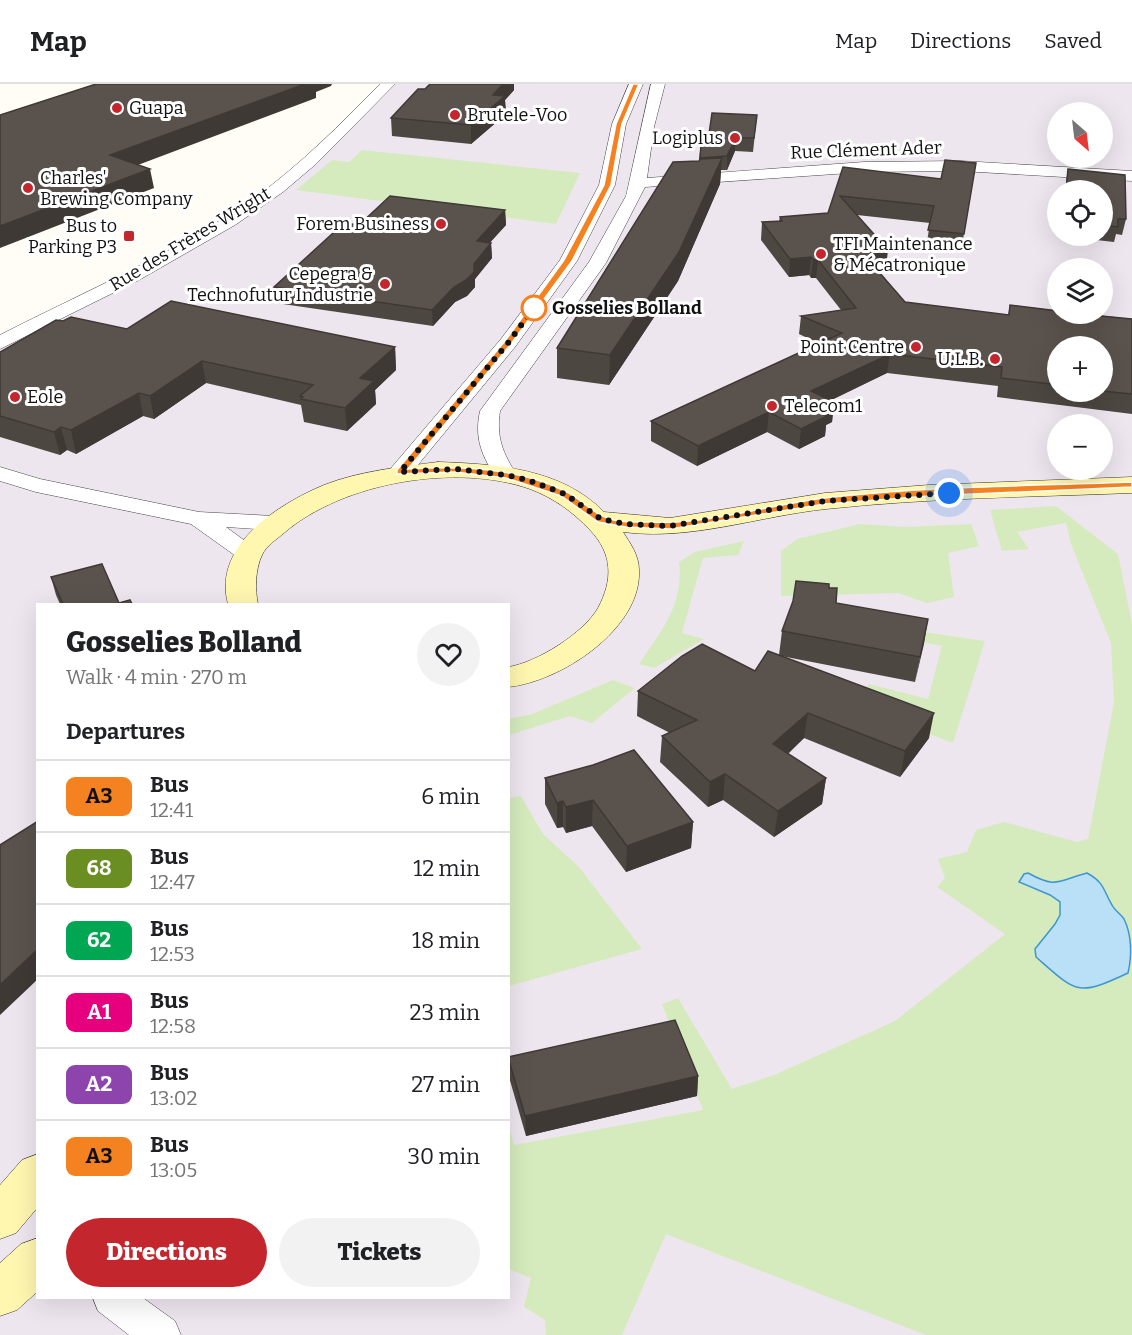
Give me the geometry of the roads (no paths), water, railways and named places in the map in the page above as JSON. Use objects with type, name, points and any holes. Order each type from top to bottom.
[{"type":"street","name":"Rue des Frères Wright","points":[[0,343],[132,276],[260,201],[313,159],[387,84]]},
{"type":"street","points":[[400,472],[508,343],[568,261],[607,185],[619,124],[636,84]]},
{"type":"street","points":[[506,475],[490,452],[486,429],[490,411],[597,263],[638,183],[646,127],[658,84]]},
{"type":"street","name":"Rue Clément Ader","points":[[638,183],[875,167],[961,166],[1132,176]]},
{"type":"street","points":[[242,603],[239,596],[248,554],[274,523],[321,494],[400,472],[455,469],[528,480],[565,494],[601,519],[623,553],[626,578],[614,612],[580,645],[519,676],[510,677]]},
{"type":"street","points":[[0,474],[36,485],[200,519],[274,523]]},
{"type":"street","points":[[601,519],[626,524],[670,526],[825,501],[929,493],[1132,485]]},
{"type":"street","points":[[200,519],[248,554]]},
{"type":"street","points":[[623,553],[670,526]]},
{"type":"street","points":[[0,1218],[36,1176]]},
{"type":"street","points":[[0,1294],[36,1261]]},
{"type":"street","points":[[113,1299],[161,1335]]},
{"type":"water","points":[[1028,873],[1052,882],[1087,873],[1097,880],[1127,925],[1130,946],[1128,973],[1098,986],[1078,987],[1060,978],[1036,957],[1035,949],[1060,915],[1060,902],[1050,895],[1019,882],[1024,874]]},
{"type":"place","name":"Guapa","points":[[117,108]]},
{"type":"place","name":"Brutele-Voo","points":[[455,115]]},
{"type":"place","name":"Logiplus","points":[[735,138]]},
{"type":"place","name":"Charles' Brewing Company","points":[[28,188]]},
{"type":"place","name":"Forem Business","points":[[441,224]]},
{"type":"place","name":"Bus to Parking P3","points":[[129,236]]},
{"type":"place","name":"TFI Maintenance & Mécatronique","points":[[821,254]]},
{"type":"place","name":"Cepegra & Technofutur Industrie","points":[[385,284]]},
{"type":"place","name":"Gosselies Bolland","points":[[534,308]]},
{"type":"place","name":"Point Centre","points":[[916,347]]},
{"type":"place","name":"U.L.B.","points":[[995,359]]},
{"type":"place","name":"Eole","points":[[15,397]]},
{"type":"place","name":"Telecom1","points":[[772,406]]}]
